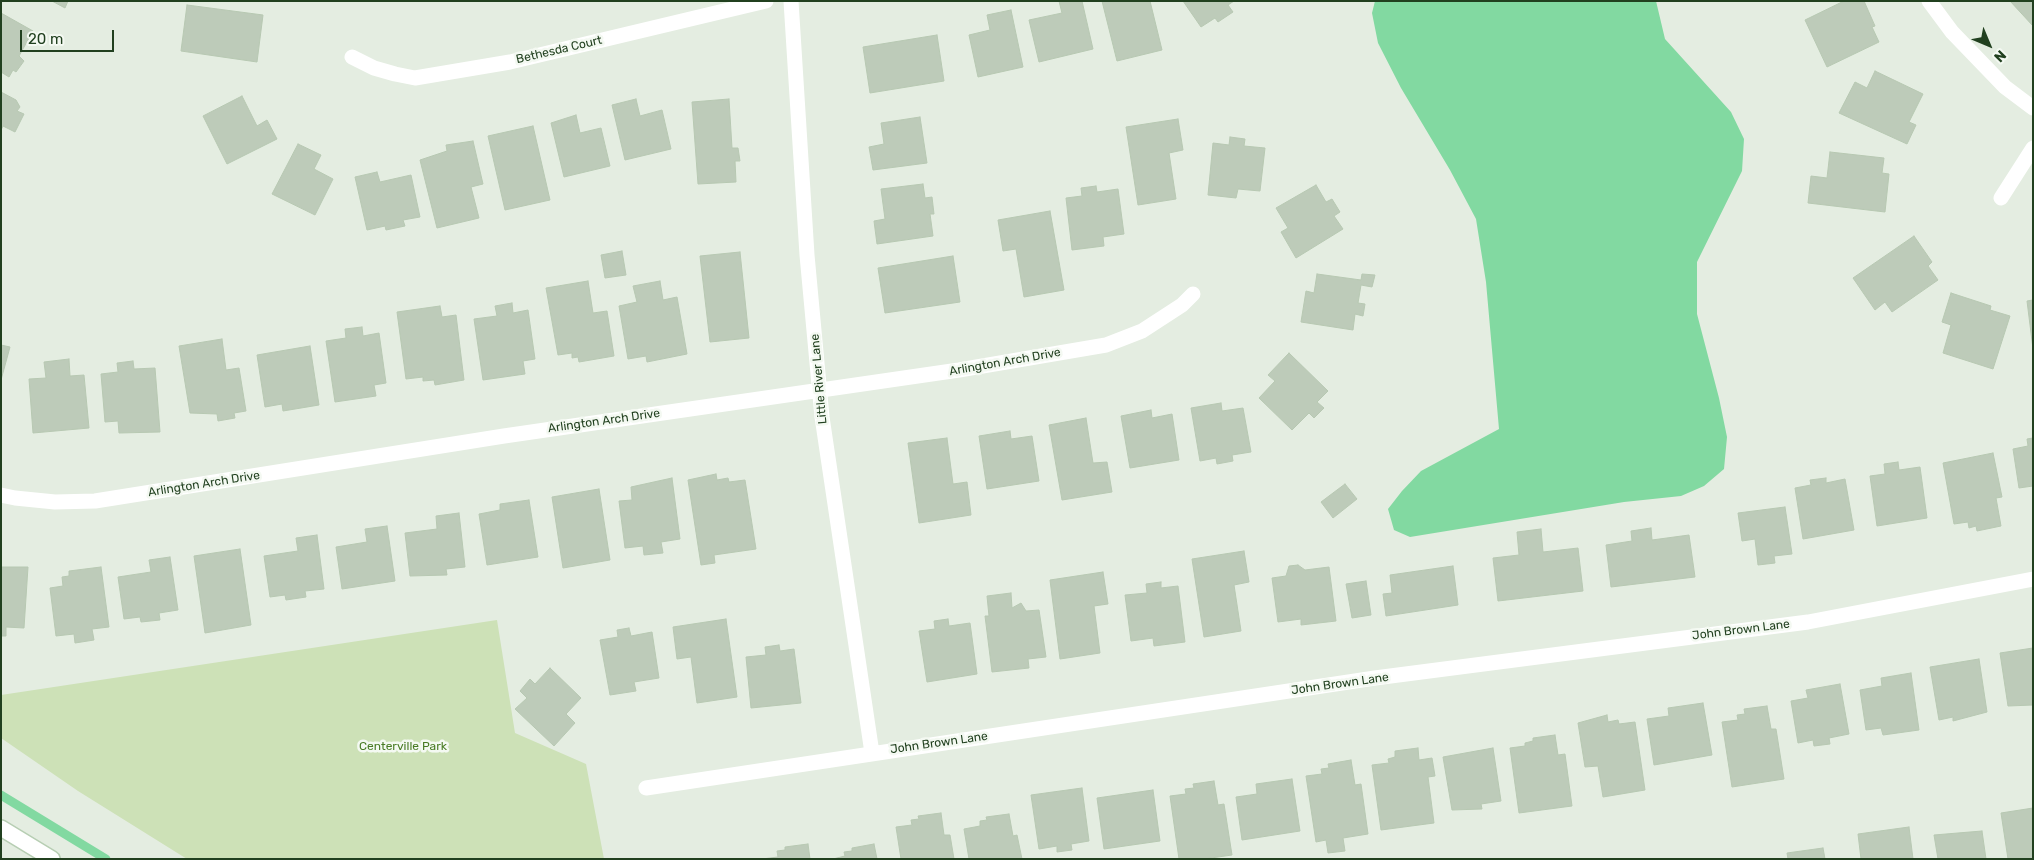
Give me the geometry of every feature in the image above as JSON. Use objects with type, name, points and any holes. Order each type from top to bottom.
[{"type":"street","name":"Bethesda Court","points":[[352,57],[381,70],[415,78],[510,62],[766,1]]},
{"type":"street","name":"Little River Lane","points":[[791,1],[807,255],[819,390],[872,753]]},
{"type":"street","points":[[1929,1],[1952,32],[2005,87],[2033,108]]},
{"type":"street","points":[[2001,198],[2033,148]]},
{"type":"street","name":"Arlington Arch Drive","points":[[1,495],[55,502],[94,502],[504,436],[959,370],[1106,345],[1142,331],[1182,304],[1193,294]]},
{"type":"street","name":"John Brown Lane","points":[[646,788],[1375,678],[1808,622],[2033,578]]},
{"type":"street","points":[[1,828],[52,859]]},
{"type":"green space","name":"Centerville Park","points":[[497,620],[515,733],[586,764],[604,859],[187,859],[78,791],[1,738],[1,695]]},
{"type":"shaded area","points":[[1375,1],[1656,1],[1665,39],[1731,112],[1744,139],[1742,171],[1697,262],[1697,314],[1727,437],[1724,469],[1704,486],[1681,496],[1624,502],[1410,537],[1394,530],[1388,509],[1421,471],[1499,429],[1486,282],[1476,219],[1450,170],[1401,88],[1378,43],[1372,13]]},
{"type":"building","points":[[52,1],[68,1],[65,8]]},
{"type":"building","points":[[1059,1],[1082,1],[1093,49],[1039,62],[1029,20],[1062,13]]},
{"type":"building","points":[[1102,1],[1150,1],[1162,50],[1117,61]]},
{"type":"building","points":[[1183,1],[1234,1],[1228,5],[1233,12],[1218,22],[1215,18],[1201,27]]},
{"type":"building","points":[[1844,1],[1864,1],[1875,26],[1872,27],[1879,42],[1827,67],[1805,20]]},
{"type":"building","points":[[2010,1],[2033,1],[2033,26]]},
{"type":"building","points":[[187,5],[263,15],[257,62],[181,51]]},
{"type":"building","points":[[1011,10],[1023,67],[978,77],[969,35],[990,30],[987,15]]},
{"type":"building","points":[[1,13],[33,31],[19,56],[24,61],[16,72],[13,70],[9,77],[1,72]]},
{"type":"building","points":[[937,35],[944,81],[870,93],[863,47]]},
{"type":"building","points":[[1875,71],[1923,94],[1909,122],[1916,125],[1907,144],[1839,113],[1855,82],[1867,88]]},
{"type":"building","points":[[1,92],[16,100],[20,107],[17,111],[24,114],[15,132],[3,126],[1,130]]},
{"type":"building","points":[[242,96],[257,126],[267,120],[277,139],[227,164],[203,116]]},
{"type":"building","points":[[636,99],[640,116],[662,110],[671,149],[625,160],[612,105]]},
{"type":"building","points":[[729,99],[732,148],[738,148],[740,161],[735,161],[736,182],[698,184],[692,102]]},
{"type":"building","points":[[576,115],[580,133],[601,128],[610,166],[564,177],[551,123]]},
{"type":"building","points":[[920,117],[927,163],[873,170],[869,147],[884,144],[881,123]]},
{"type":"building","points":[[1178,119],[1183,150],[1169,153],[1176,199],[1138,205],[1126,127]]},
{"type":"building","points":[[533,126],[550,200],[505,210],[488,136]]},
{"type":"building","points":[[1230,137],[1245,139],[1244,146],[1265,148],[1260,191],[1238,189],[1236,198],[1208,195],[1213,143],[1229,145]]},
{"type":"building","points":[[473,141],[483,184],[471,187],[479,218],[437,228],[420,160],[447,151],[446,145]]},
{"type":"building","points":[[298,144],[321,155],[314,169],[333,179],[315,215],[272,194]]},
{"type":"building","points":[[1830,152],[1884,158],[1882,173],[1889,174],[1885,212],[1808,203],[1811,176],[1827,178]]},
{"type":"building","points":[[377,172],[380,182],[411,175],[420,217],[403,220],[405,226],[386,230],[385,226],[367,230],[355,177]]},
{"type":"building","points":[[923,184],[925,198],[932,197],[934,214],[930,214],[933,236],[877,244],[874,221],[885,219],[881,189]]},
{"type":"building","points":[[1316,185],[1326,202],[1332,199],[1340,212],[1334,216],[1343,229],[1296,258],[1281,232],[1288,228],[1276,208]]},
{"type":"building","points":[[1096,186],[1097,192],[1118,189],[1124,234],[1103,237],[1104,246],[1072,250],[1066,198],[1082,196],[1081,188]]},
{"type":"building","points":[[1050,211],[1064,290],[1024,297],[1016,249],[1003,251],[998,220]]},
{"type":"building","points":[[1914,236],[1932,262],[1928,266],[1938,280],[1892,312],[1885,302],[1875,310],[1853,278]]},
{"type":"building","points":[[622,251],[626,275],[605,278],[601,255]]},
{"type":"building","points":[[740,252],[749,338],[710,342],[700,256]]},
{"type":"building","points":[[953,256],[960,302],[885,313],[878,268]]},
{"type":"building","points":[[1317,274],[1361,280],[1362,274],[1375,275],[1372,287],[1361,285],[1358,303],[1365,304],[1363,316],[1355,314],[1353,330],[1301,322],[1306,291],[1314,293]]},
{"type":"building","points":[[588,281],[593,313],[607,311],[614,356],[579,362],[578,357],[572,358],[572,353],[558,355],[546,288]]},
{"type":"building","points":[[660,281],[663,300],[677,297],[687,354],[647,362],[646,356],[628,359],[619,306],[637,302],[633,286]]},
{"type":"building","points":[[1951,293],[1991,306],[1990,310],[2010,316],[1993,369],[1943,353],[1951,325],[1942,322]]},
{"type":"building","points":[[2033,300],[2033,349],[2027,301]]},
{"type":"building","points":[[512,303],[513,313],[528,310],[535,359],[523,361],[525,374],[483,380],[474,319],[497,316],[495,306]]},
{"type":"building","points":[[440,306],[442,317],[456,315],[464,380],[435,385],[434,380],[423,381],[423,377],[406,379],[397,312]]},
{"type":"building","points":[[362,327],[363,336],[379,333],[386,383],[374,385],[376,396],[335,402],[326,341],[346,338],[345,329]]},
{"type":"building","points":[[222,339],[226,370],[239,368],[246,411],[234,413],[235,418],[218,421],[217,414],[190,413],[179,346]]},
{"type":"building","points":[[1,345],[10,347],[1,380]]},
{"type":"building","points":[[310,346],[319,405],[283,411],[282,404],[265,407],[257,355]]},
{"type":"building","points":[[1289,353],[1328,391],[1317,402],[1324,408],[1314,418],[1309,413],[1292,430],[1259,398],[1275,381],[1268,375]]},
{"type":"building","points":[[69,359],[70,376],[84,375],[89,428],[33,433],[29,379],[46,378],[44,362]]},
{"type":"building","points":[[133,361],[134,369],[155,368],[160,432],[119,433],[118,421],[105,422],[101,374],[118,372],[117,363]]},
{"type":"building","points":[[1221,403],[1222,411],[1243,408],[1251,452],[1232,455],[1233,461],[1217,464],[1216,458],[1200,461],[1191,408]]},
{"type":"building","points":[[1151,410],[1152,418],[1172,414],[1179,460],[1130,468],[1121,416]]},
{"type":"building","points":[[1086,418],[1093,463],[1107,462],[1112,492],[1062,500],[1049,425]]},
{"type":"building","points":[[1010,431],[1011,439],[1032,436],[1039,481],[987,489],[979,436]]},
{"type":"building","points":[[947,438],[953,484],[967,482],[971,515],[919,523],[908,443]]},
{"type":"building","points":[[2033,438],[2033,486],[2019,488],[2013,449],[2028,446],[2027,439]]},
{"type":"building","points":[[1993,453],[2002,497],[1996,498],[2001,526],[1977,531],[1976,526],[1969,528],[1968,522],[1954,524],[1943,463]]},
{"type":"building","points":[[1898,462],[1899,470],[1920,467],[1927,518],[1877,526],[1870,476],[1885,474],[1884,464]]},
{"type":"building","points":[[716,474],[717,480],[728,478],[729,482],[745,480],[756,549],[714,555],[715,563],[701,565],[688,480]]},
{"type":"building","points":[[672,478],[680,539],[661,542],[663,553],[644,555],[643,546],[625,548],[619,501],[632,500],[631,487]]},
{"type":"building","points":[[1826,478],[1826,483],[1845,479],[1854,530],[1803,539],[1795,488],[1811,485],[1810,480]]},
{"type":"building","points":[[1345,484],[1357,499],[1333,518],[1321,502]]},
{"type":"building","points":[[599,489],[610,560],[563,568],[552,497]]},
{"type":"building","points":[[529,500],[538,557],[487,565],[479,514],[500,510],[500,504]]},
{"type":"building","points":[[1785,507],[1792,554],[1774,556],[1775,563],[1758,565],[1755,539],[1742,541],[1738,513]]},
{"type":"building","points":[[459,513],[465,567],[446,569],[447,575],[410,576],[405,533],[437,529],[436,516]]},
{"type":"building","points":[[387,526],[395,581],[342,589],[336,547],[367,542],[365,529]]},
{"type":"building","points":[[1651,528],[1652,540],[1689,535],[1695,577],[1611,587],[1606,545],[1632,541],[1631,531]]},
{"type":"building","points":[[1541,529],[1543,552],[1578,548],[1583,591],[1498,601],[1493,558],[1519,555],[1517,532]]},
{"type":"building","points":[[317,535],[324,589],[305,591],[306,597],[286,600],[285,595],[270,597],[264,556],[298,551],[296,538]]},
{"type":"building","points":[[240,549],[251,625],[205,633],[194,556]]},
{"type":"building","points":[[1244,551],[1249,582],[1234,585],[1241,631],[1204,637],[1192,559]]},
{"type":"building","points":[[170,557],[178,610],[159,613],[160,620],[141,622],[140,617],[124,619],[118,577],[151,572],[149,560]]},
{"type":"building","points":[[1298,565],[1305,570],[1329,567],[1336,621],[1301,625],[1301,619],[1278,622],[1272,578],[1286,576],[1289,566]]},
{"type":"building","points":[[1453,566],[1458,605],[1386,616],[1383,594],[1392,593],[1390,575]]},
{"type":"building","points":[[1,567],[28,567],[24,628],[6,627],[6,636],[1,636]]},
{"type":"building","points":[[101,567],[109,627],[92,629],[94,640],[75,643],[74,634],[56,636],[50,588],[63,586],[62,577],[69,576],[69,571]]},
{"type":"building","points":[[1103,572],[1108,604],[1094,606],[1100,653],[1060,659],[1050,580]]},
{"type":"building","points":[[1366,581],[1371,615],[1352,618],[1346,584]]},
{"type":"building","points":[[1161,582],[1161,588],[1178,586],[1185,642],[1154,646],[1153,638],[1131,641],[1125,595],[1147,593],[1146,584]]},
{"type":"building","points":[[1011,593],[1012,608],[1021,603],[1026,611],[1039,610],[1046,657],[1028,659],[1029,668],[992,672],[985,616],[989,616],[987,596]]},
{"type":"building","points":[[726,619],[737,697],[697,703],[691,657],[677,659],[673,627]]},
{"type":"building","points":[[948,619],[949,626],[970,623],[977,674],[927,682],[919,631],[935,629],[934,621]]},
{"type":"building","points":[[629,628],[631,636],[652,632],[659,678],[634,682],[636,691],[610,695],[600,640],[618,637],[617,630]]},
{"type":"building","points":[[779,645],[780,651],[794,649],[801,703],[751,708],[746,657],[766,655],[765,647]]},
{"type":"building","points":[[2033,648],[2033,705],[2008,706],[2000,653]]},
{"type":"building","points":[[1979,659],[1987,712],[1953,721],[1953,717],[1939,720],[1930,667]]},
{"type":"building","points":[[550,668],[581,698],[566,714],[575,723],[554,746],[515,709],[527,698],[520,691],[530,679],[535,684]]},
{"type":"building","points":[[1911,673],[1919,730],[1883,735],[1881,728],[1866,730],[1860,690],[1882,686],[1881,678]]},
{"type":"building","points":[[1840,684],[1849,734],[1829,738],[1830,744],[1814,746],[1813,740],[1798,743],[1791,701],[1808,698],[1806,690]]},
{"type":"building","points":[[1703,703],[1712,755],[1654,765],[1647,719],[1669,716],[1668,708]]},
{"type":"building","points":[[1767,706],[1771,729],[1776,729],[1784,779],[1732,787],[1722,722],[1738,720],[1737,715],[1745,714],[1744,709]]},
{"type":"building","points":[[1607,715],[1608,722],[1618,720],[1619,724],[1635,722],[1645,790],[1603,797],[1598,766],[1585,767],[1578,723]]},
{"type":"building","points":[[1555,735],[1558,755],[1565,754],[1572,806],[1519,813],[1510,748],[1525,746],[1525,743],[1533,741],[1533,738]]},
{"type":"building","points":[[1418,748],[1419,760],[1432,758],[1435,776],[1428,777],[1434,823],[1381,830],[1372,765],[1389,763],[1388,759],[1395,757],[1395,751]]},
{"type":"building","points":[[1493,748],[1501,801],[1481,804],[1482,809],[1452,810],[1443,757]]},
{"type":"building","points":[[1351,760],[1355,785],[1361,784],[1368,834],[1343,838],[1345,851],[1328,853],[1326,840],[1316,842],[1306,776],[1322,774],[1321,769],[1329,768],[1328,764]]},
{"type":"building","points":[[1292,779],[1300,831],[1242,840],[1236,797],[1257,794],[1256,784]]},
{"type":"building","points":[[1214,781],[1218,805],[1224,804],[1232,855],[1204,859],[1179,859],[1170,796],[1186,794],[1185,789],[1194,788],[1193,784]]},
{"type":"building","points":[[1082,788],[1089,841],[1071,844],[1072,850],[1057,852],[1057,846],[1039,849],[1031,795]]},
{"type":"building","points":[[1153,790],[1160,841],[1104,849],[1097,798]]},
{"type":"building","points":[[2033,808],[2033,859],[2008,859],[2001,813]]},
{"type":"building","points":[[941,813],[944,835],[950,835],[954,859],[901,859],[896,827],[912,825],[911,820],[919,819],[918,816]]},
{"type":"building","points":[[1009,814],[1013,836],[1017,835],[1022,859],[969,859],[964,829],[980,826],[980,821],[987,820],[986,817]]},
{"type":"building","points":[[1909,827],[1913,859],[1861,859],[1858,834]]},
{"type":"building","points":[[1982,831],[1986,859],[1938,859],[1934,835]]},
{"type":"building","points":[[808,844],[810,859],[762,859],[778,857],[777,851],[785,850],[785,847]]},
{"type":"building","points":[[874,844],[877,859],[833,859],[845,856],[844,852],[852,851],[852,848]]},
{"type":"building","points":[[1823,848],[1825,859],[1788,859],[1787,853]]},
{"type":"waterway","points":[[1,795],[106,859]]}]
